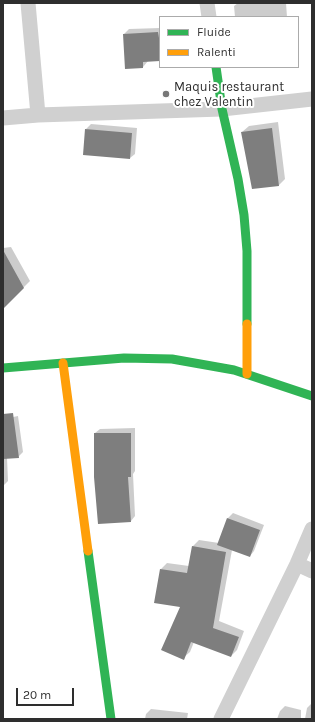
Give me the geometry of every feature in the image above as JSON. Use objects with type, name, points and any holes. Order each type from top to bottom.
[{"type":"street","points":[[28,3],[38,115]]},
{"type":"street","points":[[207,3],[209,16]]},
{"type":"street","points":[[216,68],[222,109],[238,179],[244,215],[247,251],[247,374]]},
{"type":"street","points":[[3,118],[38,115],[222,109],[312,99]]},
{"type":"street","points":[[3,368],[124,358],[172,359],[234,370],[312,396]]},
{"type":"street","points":[[63,363],[111,719]]},
{"type":"street","points":[[220,719],[297,564],[312,529]]},
{"type":"street","points":[[297,564],[312,571]]},
{"type":"building","points":[[158,32],[159,61],[143,62],[143,68],[125,69],[123,34]]},
{"type":"building","points":[[272,128],[279,186],[252,189],[241,132]]},
{"type":"building","points":[[85,129],[132,133],[130,159],[83,155]]},
{"type":"building","points":[[3,250],[24,288],[3,309]]},
{"type":"building","points":[[13,413],[19,458],[3,459],[3,414]]},
{"type":"building","points":[[94,433],[131,433],[131,477],[128,477],[131,522],[98,524],[94,477]]},
{"type":"building","points":[[227,518],[260,530],[250,557],[217,545]]},
{"type":"building","points":[[192,546],[226,552],[213,628],[239,637],[231,657],[191,642],[184,660],[161,650],[180,607],[154,603],[160,569],[187,573]]},
{"type":"traffic: fast","points":[[216,68],[222,109],[238,179],[244,215],[247,251],[247,324]]},
{"type":"traffic: fast","points":[[3,368],[124,358],[172,359],[234,370],[312,396]]},
{"type":"traffic: fast","points":[[88,551],[111,719]]},
{"type":"traffic: slow","points":[[247,324],[247,374]]},
{"type":"traffic: slow","points":[[63,363],[88,551]]},
{"type":"place","name":"Maquis restaurant chez Valentin","points":[[166,94]]}]
